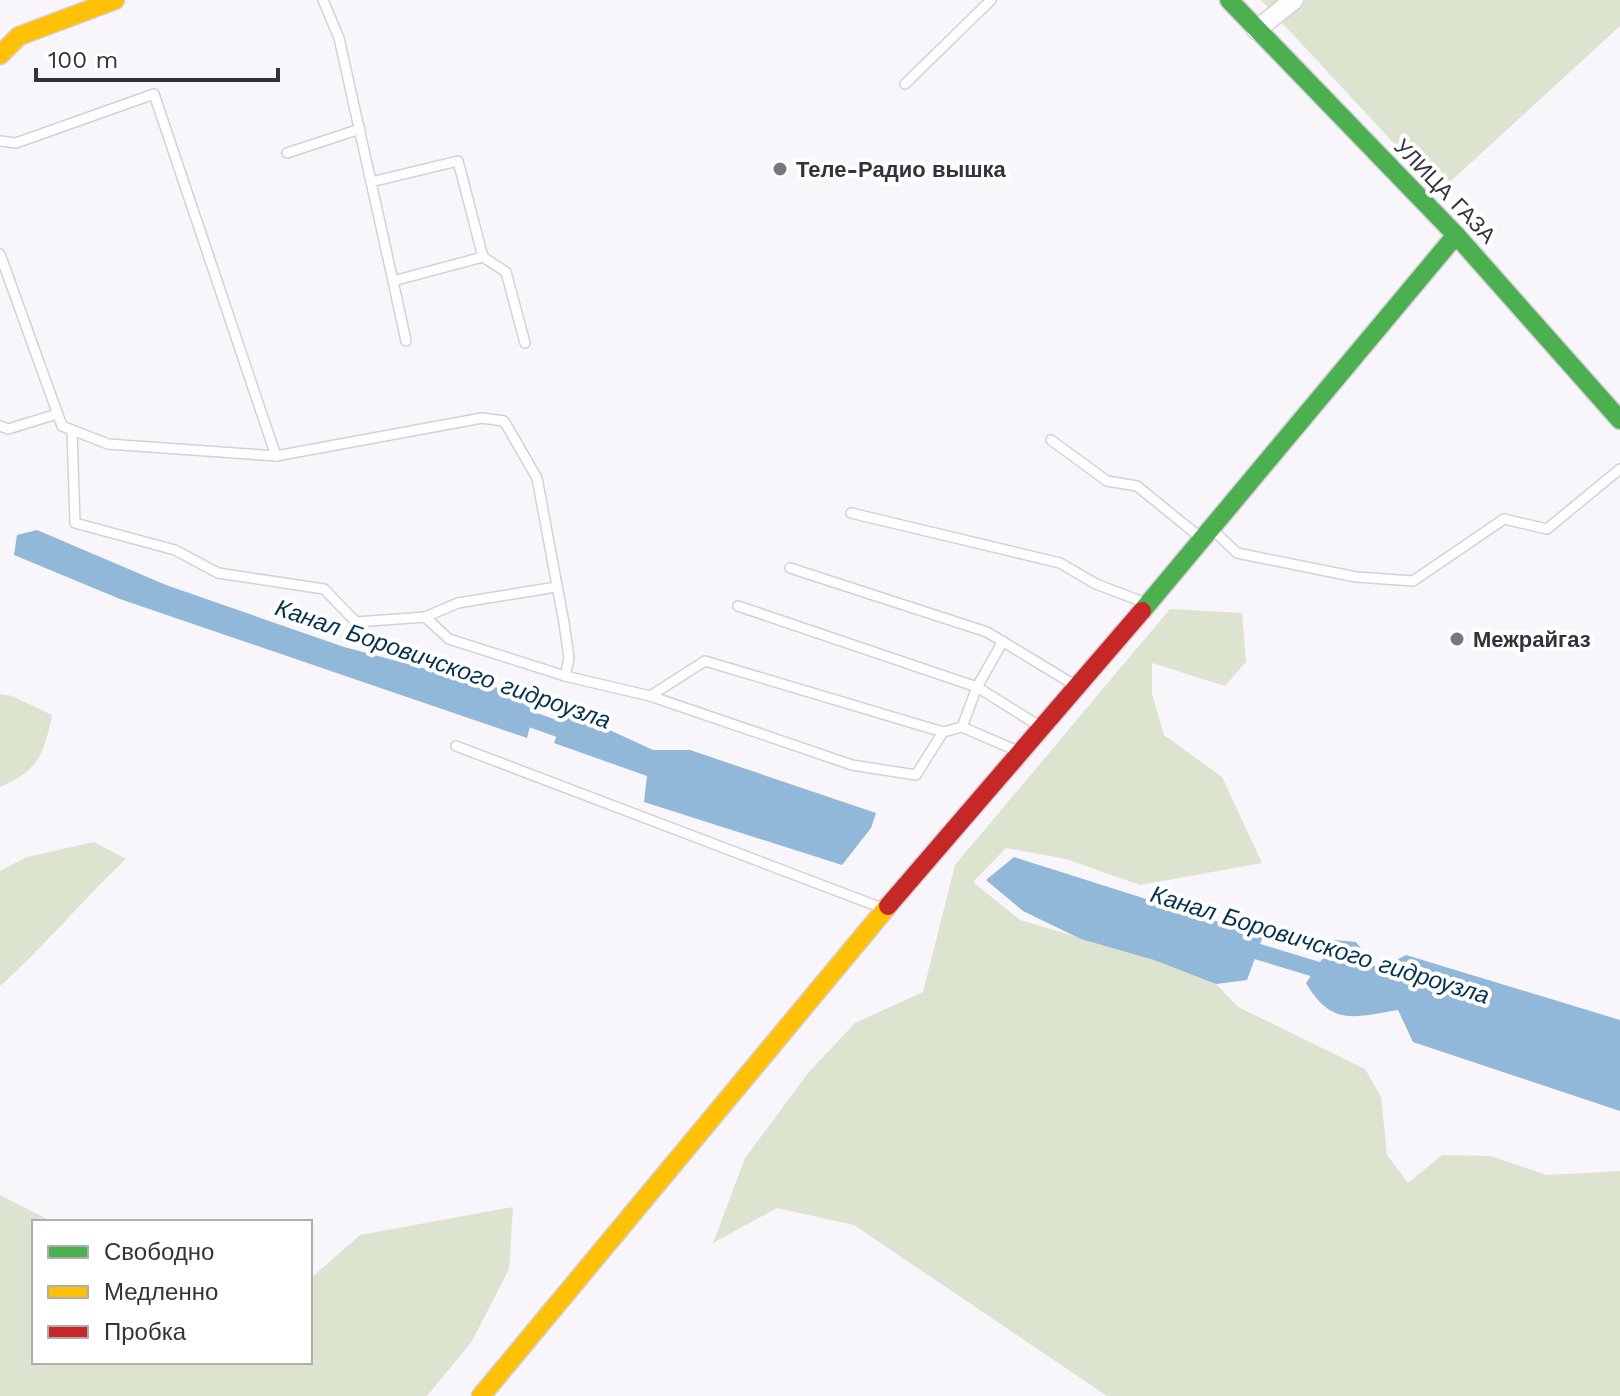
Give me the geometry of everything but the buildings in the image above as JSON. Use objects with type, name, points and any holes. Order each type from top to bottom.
[{"type":"main road","points":[[0,55],[9,38],[115,0]]},
{"type":"main road","name":"УЛИЦА ГАЗА","points":[[1229,0],[1456,235],[1620,420]]},
{"type":"main road","points":[[481,1396],[885,909],[1023,754],[1456,235]]},
{"type":"street","points":[[1256,30],[1294,0]]},
{"type":"lane","points":[[323,0],[339,38],[406,341]]},
{"type":"lane","points":[[905,84],[991,0]]},
{"type":"lane","points":[[0,141],[16,143],[154,94],[276,456]]},
{"type":"lane","points":[[287,153],[360,129]]},
{"type":"lane","points":[[371,182],[458,161],[483,257],[506,272],[525,343]]},
{"type":"lane","points":[[0,254],[62,426],[108,444],[276,456],[482,418],[504,421],[537,478],[569,658],[565,676]]},
{"type":"lane","points":[[393,281],[483,257]]},
{"type":"lane","points":[[0,426],[8,429],[57,414]]},
{"type":"lane","points":[[72,430],[75,523],[175,550],[218,573],[324,589],[356,622],[425,617],[458,603],[556,587]]},
{"type":"lane","points":[[1051,440],[1107,481],[1137,486],[1237,553],[1356,577],[1413,581],[1504,519],[1547,529],[1620,469]]},
{"type":"lane","points":[[851,513],[1060,563],[1096,584],[1149,604]]},
{"type":"lane","points":[[790,568],[987,632],[1078,688]]},
{"type":"lane","points":[[738,606],[977,687],[1044,729]]},
{"type":"lane","points":[[425,617],[449,639],[565,676],[650,696],[852,765],[916,775],[943,732]]},
{"type":"lane","points":[[962,727],[977,687],[1003,641]]},
{"type":"lane","points":[[650,696],[705,661],[943,732],[962,727],[1023,754]]},
{"type":"lane","points":[[456,746],[885,909]]},
{"type":"green space","points":[[1261,0],[1620,0],[1620,26],[1439,192]]},
{"type":"green space","points":[[1170,609],[1242,613],[1246,662],[1225,686],[1152,663],[1152,694],[1164,735],[1222,777],[1262,863],[1140,885],[1066,859],[1006,848],[973,882],[1020,920],[1154,960],[1216,984],[1238,1007],[1365,1069],[1381,1097],[1387,1155],[1408,1183],[1442,1155],[1491,1156],[1547,1175],[1620,1171],[1620,1396],[1107,1396],[854,1225],[777,1208],[713,1243],[745,1158],[809,1072],[855,1023],[923,992],[955,865]]},
{"type":"green space","points":[[0,694],[12,696],[52,715],[37,760],[23,774],[0,787]]},
{"type":"green space","points":[[94,842],[126,859],[0,986],[0,871],[27,857]]},
{"type":"green space","points":[[0,1195],[49,1220],[32,1220],[32,1364],[312,1364],[312,1277],[360,1235],[513,1207],[509,1269],[472,1341],[427,1396],[0,1396]]},
{"type":"water","points":[[37,530],[166,585],[344,647],[506,690],[534,711],[527,738],[120,599],[14,555],[17,535]]},
{"type":"water","points":[[566,710],[653,750],[690,750],[876,813],[871,828],[842,865],[644,802],[647,776],[554,743]]},
{"type":"water","points":[[1014,857],[1263,936],[1247,980],[1216,984],[1154,960],[1081,939],[1023,911],[986,880]]},
{"type":"water","points":[[1335,940],[1356,942],[1374,966],[1384,967],[1406,955],[1620,1020],[1620,1111],[1413,1042],[1398,1010],[1345,1016],[1325,1007],[1306,983]]},
{"type":"waterway","name":"Канал Боровичского гидроузла","points":[[513,713],[578,736]]},
{"type":"waterway","name":"Канал Боровичского гидроузла","points":[[1239,946],[1335,975]]},
{"type":"traffic: fast","points":[[1229,0],[1456,235],[1620,420]]},
{"type":"traffic: fast","points":[[1142,611],[1456,235]]},
{"type":"traffic: slow","points":[[0,55],[19,36],[115,0]]},
{"type":"traffic: slow","points":[[481,1396],[888,906]]},
{"type":"traffic: jam","points":[[888,906],[1142,611]]},
{"type":"place","name":"Теле-Радио вышка","points":[[780,169]]},
{"type":"place","name":"Межрайгаз","points":[[1457,639]]}]
